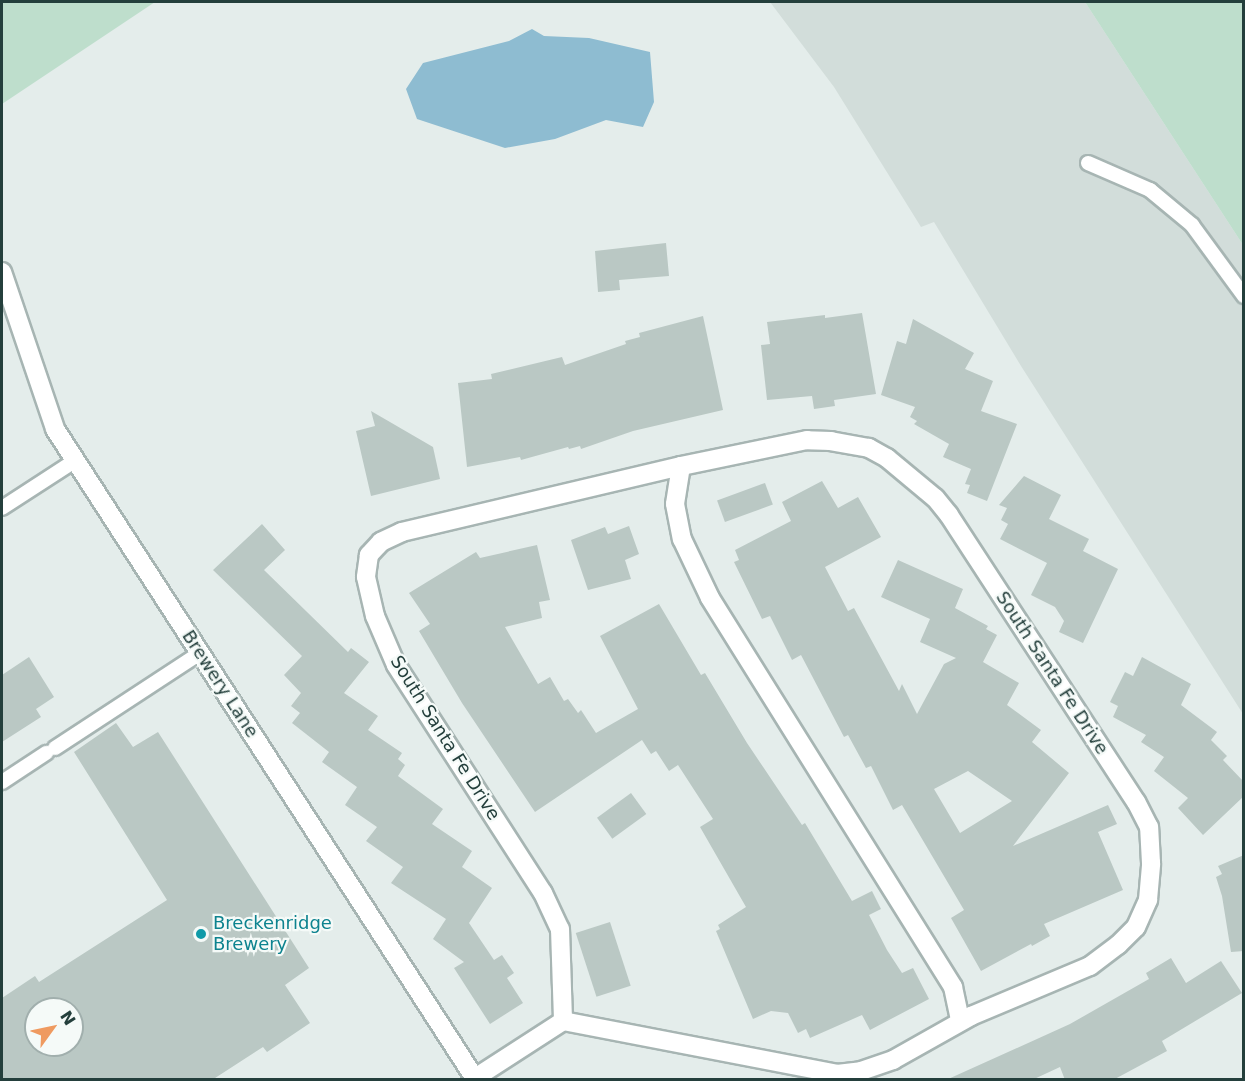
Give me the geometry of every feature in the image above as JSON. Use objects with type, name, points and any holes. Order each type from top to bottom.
[{"type":"street","name":"Brewery Lane","points":[[2,272],[55,429],[475,1079]]},
{"type":"street","name":"South Santa Fe Drive","points":[[807,440],[831,441],[869,448],[887,458],[935,498],[949,515],[1136,802],[1149,827],[1151,863],[1148,900],[1136,927],[1118,945],[1090,966],[960,1021],[894,1060],[861,1071],[837,1074],[563,1021],[560,929],[543,893],[396,664],[375,616],[366,577],[369,555],[381,542],[402,532],[681,466],[807,440]]},
{"type":"street","points":[[681,466],[675,504],[682,538],[710,598],[953,987],[960,1021]]},
{"type":"street","points":[[475,1079],[563,1021]]},
{"type":"lane","points":[[1088,163],[1150,190],[1192,225],[1244,296]]},
{"type":"lane","points":[[2,508],[76,460]]},
{"type":"lane","points":[[2,782],[200,653]]},
{"type":"shaded area","points":[[770,2],[1085,2],[1243,245],[1243,714],[1021,366],[934,222],[921,227],[834,87]]},
{"type":"green space","points":[[2,2],[155,2],[2,104]]},
{"type":"green space","points":[[1085,2],[1243,2],[1243,245]]},
{"type":"water","points":[[532,29],[544,36],[589,38],[650,52],[654,102],[643,127],[606,120],[555,139],[505,148],[417,119],[406,89],[423,63],[509,41]]},
{"type":"building","points":[[666,243],[669,276],[619,280],[620,290],[598,292],[595,251]]},
{"type":"building","points":[[862,313],[876,394],[834,400],[835,406],[814,409],[812,396],[767,400],[761,345],[770,344],[767,322]]},
{"type":"building","points":[[703,316],[723,410],[633,431],[581,449],[580,446],[569,449],[568,447],[521,460],[520,457],[467,467],[458,383],[492,379],[491,374],[562,357],[565,365],[626,344],[625,341],[640,337],[639,333]]},
{"type":"building","points":[[913,319],[974,353],[965,369],[993,381],[981,411],[1017,424],[987,501],[967,493],[970,485],[965,484],[971,469],[943,457],[949,444],[914,424],[917,421],[910,417],[915,407],[881,395],[897,341],[906,344]]},
{"type":"building","points":[[371,411],[433,447],[440,479],[371,496],[356,431],[375,426]]},
{"type":"building","points":[[1024,476],[1061,495],[1049,519],[1089,539],[1083,551],[1118,569],[1083,643],[1059,632],[1064,621],[1055,607],[1031,595],[1047,563],[1000,539],[1008,524],[1001,520],[1007,508],[999,505]]},
{"type":"building","points":[[822,481],[838,508],[858,497],[881,537],[825,567],[848,611],[854,608],[899,691],[902,684],[917,714],[944,664],[956,658],[920,642],[930,619],[881,597],[898,560],[963,589],[955,608],[988,626],[986,629],[997,635],[983,662],[1019,683],[1007,705],[1041,730],[1032,742],[1069,773],[1013,846],[1108,805],[1117,824],[1098,832],[1123,890],[1044,924],[1050,936],[981,971],[951,918],[964,910],[902,805],[893,810],[871,766],[866,768],[848,735],[844,737],[801,655],[792,660],[770,616],[762,619],[734,562],[739,560],[735,550],[791,521],[782,502]],"holes":[[[968,771],[1012,801],[960,833],[934,789]]]},
{"type":"building","points":[[765,483],[773,505],[725,522],[717,500]]},
{"type":"building","points":[[262,524],[285,550],[264,570],[348,652],[351,648],[369,662],[344,693],[378,716],[368,730],[402,753],[398,759],[405,765],[398,776],[443,809],[432,824],[472,851],[462,867],[492,888],[469,923],[494,960],[502,955],[514,973],[507,978],[523,1003],[490,1024],[454,968],[464,962],[433,939],[446,919],[391,883],[403,867],[366,841],[377,827],[345,805],[357,787],[322,762],[329,752],[292,723],[300,713],[291,706],[301,693],[284,675],[302,656],[213,570]]},
{"type":"building","points":[[629,526],[639,554],[625,560],[631,579],[588,590],[571,540],[605,527],[608,534]]},
{"type":"building","points":[[537,545],[550,600],[539,602],[542,618],[505,627],[538,684],[550,677],[564,701],[568,699],[578,713],[581,710],[596,733],[638,709],[600,636],[659,604],[701,675],[705,673],[747,743],[802,825],[805,823],[852,901],[872,891],[881,909],[869,915],[887,950],[902,973],[913,968],[929,999],[870,1030],[862,1015],[810,1038],[806,1029],[798,1033],[788,1013],[771,1011],[753,1019],[716,931],[720,929],[718,925],[746,907],[700,827],[713,819],[678,765],[669,771],[656,751],[651,754],[642,740],[535,812],[462,703],[419,631],[430,624],[409,593],[476,552],[480,558]]},
{"type":"building","points":[[29,657],[54,697],[36,709],[41,717],[2,742],[2,675]]},
{"type":"building","points":[[1142,657],[1191,684],[1181,705],[1217,732],[1211,740],[1227,756],[1223,760],[1244,782],[1244,796],[1203,835],[1178,808],[1188,798],[1154,771],[1164,757],[1141,742],[1146,735],[1113,717],[1118,706],[1110,702],[1125,672],[1133,676]]},
{"type":"building","name":"Breckenridge Brewery","points":[[116,723],[133,747],[158,732],[309,968],[285,985],[310,1023],[267,1052],[263,1047],[212,1080],[2,1080],[2,998],[35,976],[39,982],[167,900],[74,752]]},
{"type":"building","points":[[631,793],[646,814],[612,839],[597,818]]},
{"type":"building","points":[[1244,855],[1244,951],[1231,952],[1222,896],[1216,877],[1222,874],[1218,866]]},
{"type":"building","points":[[610,922],[631,986],[596,997],[576,933]]},
{"type":"building","points":[[1171,958],[1186,983],[1221,961],[1242,993],[1162,1041],[1167,1051],[1113,1080],[1065,1080],[1060,1067],[1032,1080],[946,1080],[1070,1024],[1149,979],[1146,973]]},
{"type":"place","name":"Breckenridge Brewery","points":[[201,934]]}]
